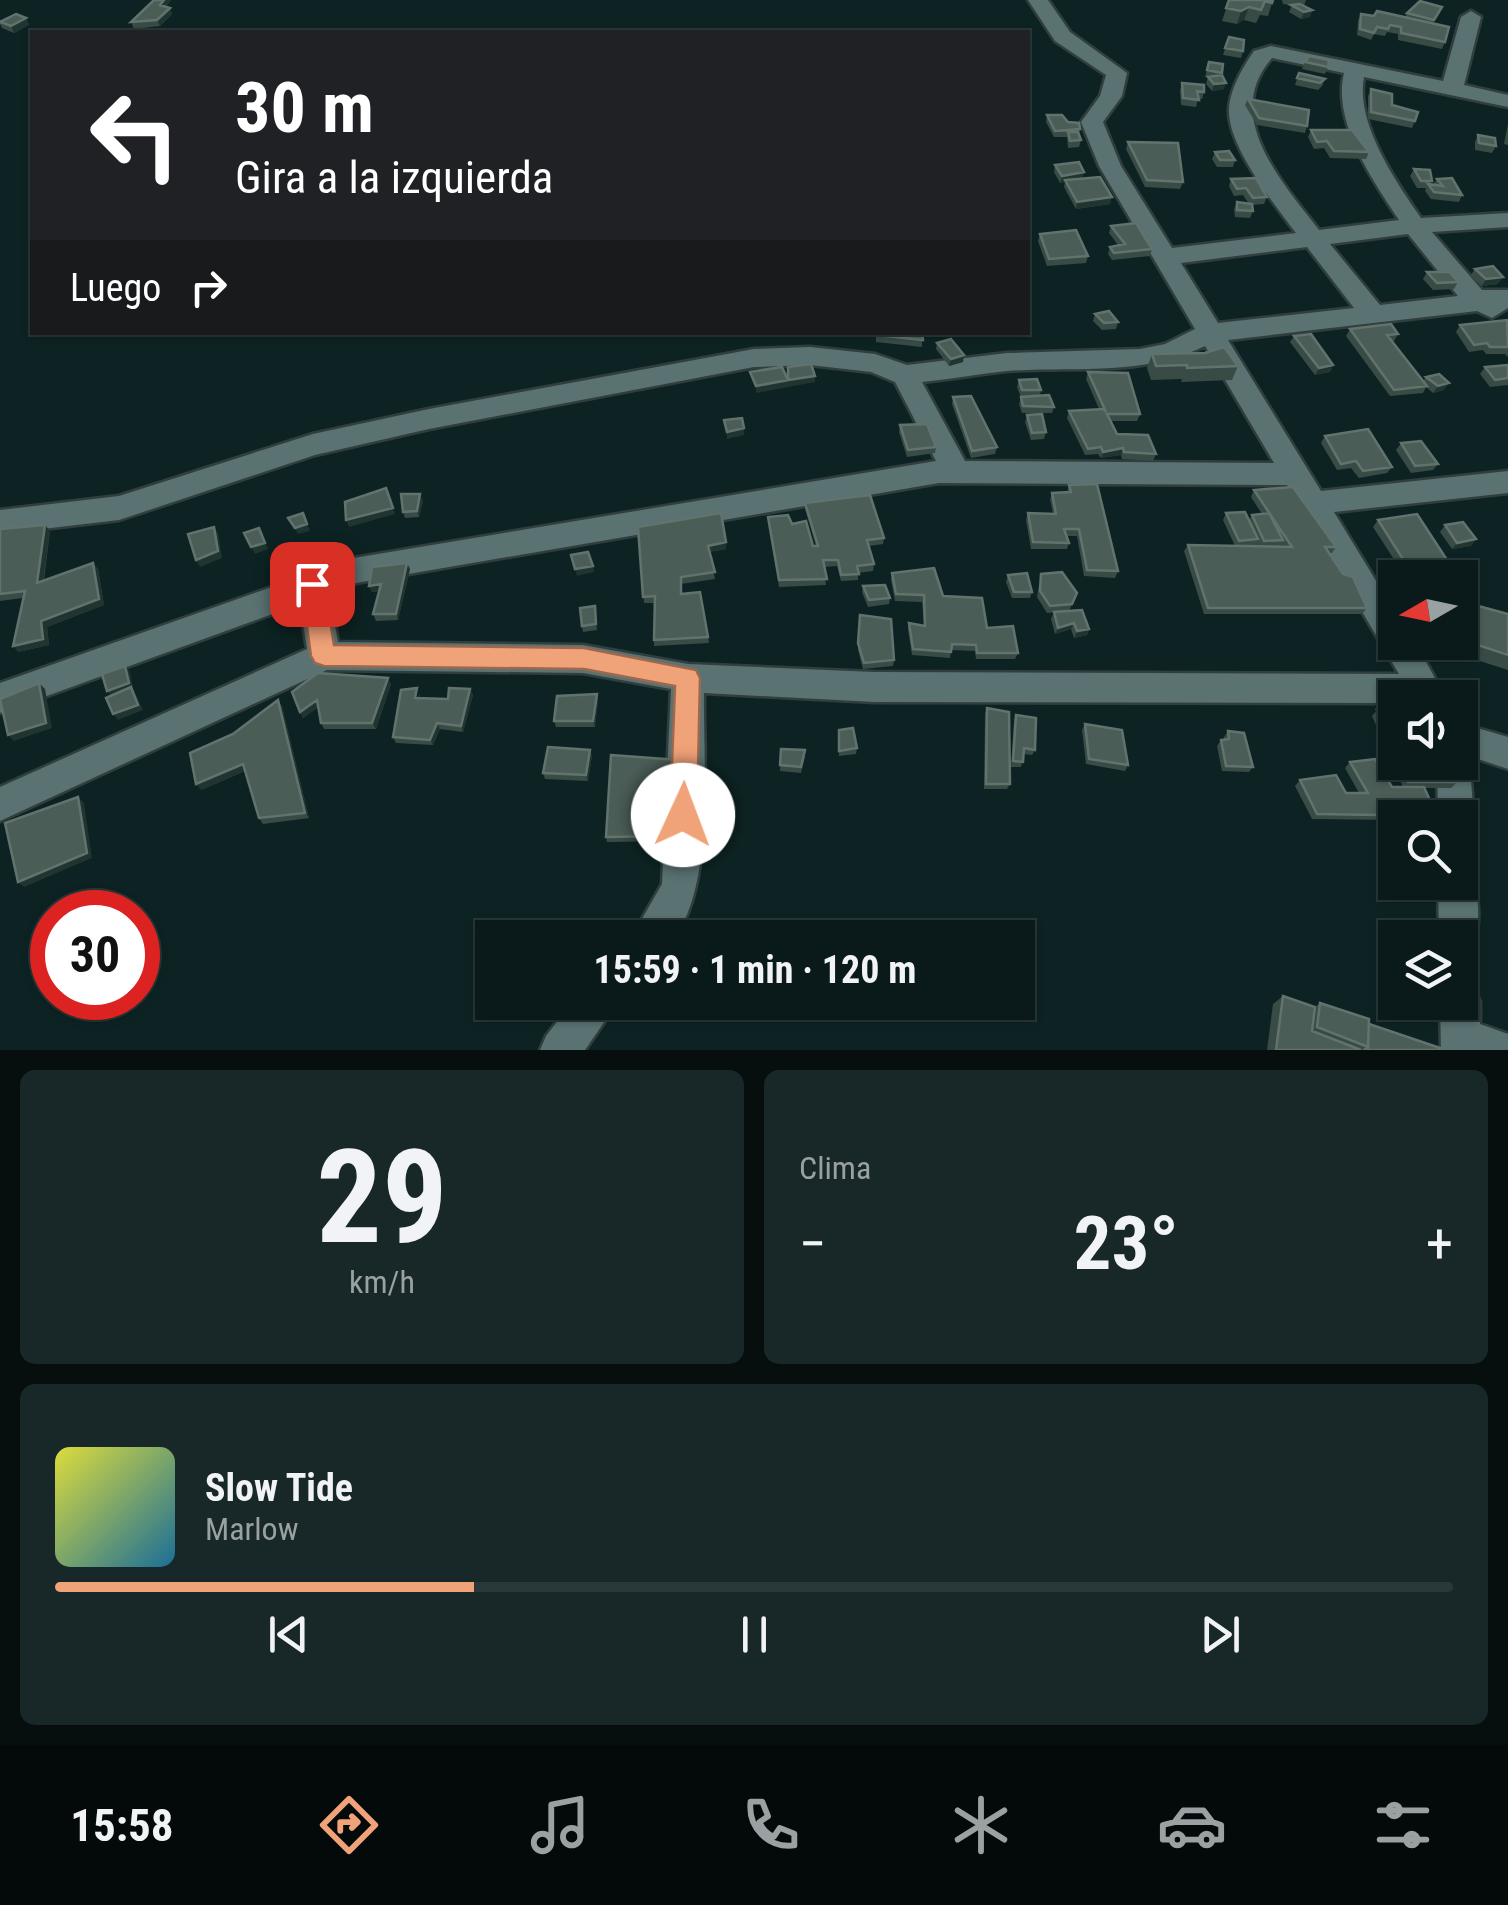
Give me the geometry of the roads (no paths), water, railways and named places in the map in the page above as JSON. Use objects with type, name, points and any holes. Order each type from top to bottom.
[{"type":"street","points":[[1038,0],[1048,25],[1058,36],[1117,73],[1112,96],[1092,122],[1110,166],[1378,611]]},
{"type":"street","points":[[1452,89],[1470,18]]},
{"type":"street","points":[[1373,314],[1286,203],[1245,136],[1239,118],[1240,98],[1266,53],[1508,101]]},
{"type":"street","points":[[1355,70],[1351,93],[1364,135],[1414,226],[1476,302],[1508,316]]},
{"type":"street","points":[[1164,257],[1414,226],[1508,220]]},
{"type":"street","points":[[0,522],[120,508],[312,445],[754,358],[810,356],[875,363],[905,375],[1007,362],[1140,358],[1171,352],[1210,334],[1508,299]]},
{"type":"street","points":[[905,375],[957,473]]},
{"type":"street","points":[[0,698],[312,584],[392,565],[939,472],[1293,474]]},
{"type":"street","points":[[1313,503],[1508,482]]},
{"type":"street","points":[[312,584],[324,656]]},
{"type":"street","points":[[0,804],[324,656],[584,659],[688,678],[874,687],[1378,693]]},
{"type":"street","points":[[664,920],[681,884],[688,678]]},
{"type":"street","points":[[1478,744],[1508,753]]},
{"type":"street","points":[[560,1050],[584,1020]]}]
